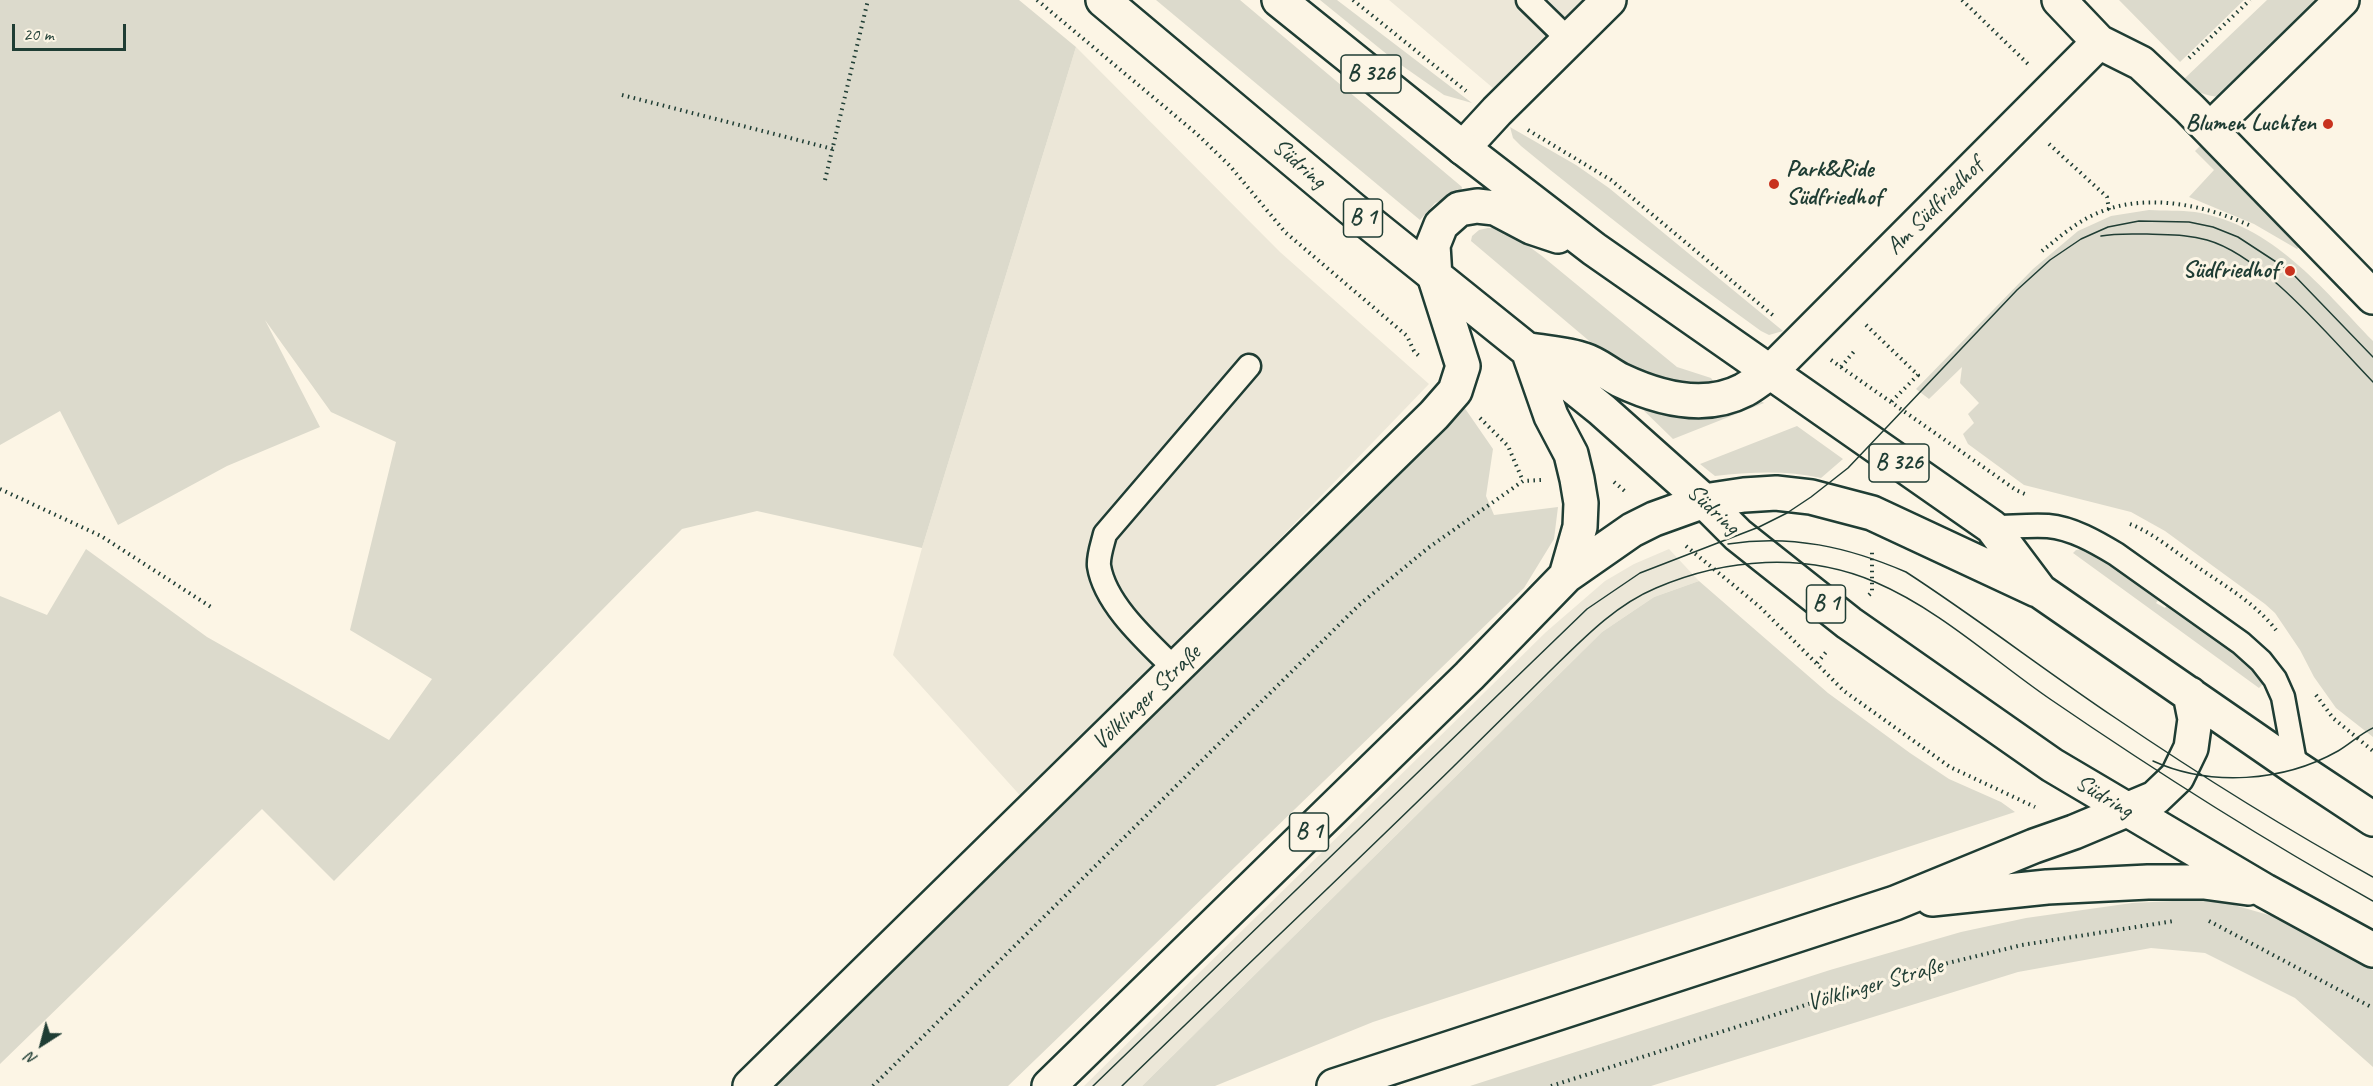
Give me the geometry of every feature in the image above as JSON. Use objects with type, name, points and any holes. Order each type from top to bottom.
[{"type":"main road","name":"Südring","points":[[1103,0],[1436,278],[1602,410],[1704,501],[1738,535],[1849,622],[2052,765],[2265,891],[2373,950]]},
{"type":"main road","name":"B 326","points":[[1279,0],[1463,148],[1594,249],[1870,444],[1992,527],[2040,591]]},
{"type":"main road","points":[[1463,148],[1609,0]]},
{"type":"main road","points":[[2059,0],[2099,42],[2141,63],[2210,129],[2373,297]]},
{"type":"main road","points":[[2210,129],[2342,0]]},
{"type":"main road","name":"Am Südfriedhof","points":[[1528,350],[1585,360],[1652,393],[1678,400],[1706,401],[1743,390],[1770,372],[1842,302],[2099,42]]},
{"type":"main road","name":"Völklinger Straße","points":[[750,1086],[1434,416],[1455,391],[1463,366],[1436,278],[1433,245],[1441,225],[1459,209],[1477,206],[1495,208],[1531,226],[1594,249]]},
{"type":"main road","name":"B 1","points":[[1528,350],[1551,416],[1571,454],[1581,502],[1580,527],[1566,576]]},
{"type":"main road","name":"B 1","points":[[1049,1086],[1469,675],[1566,576],[1632,530],[1664,514],[1704,501],[1776,493],[1811,497],[1840,504],[1872,513],[2040,591],[2296,768],[2371,814]]},
{"type":"main road","name":"B 1","points":[[1334,1086],[1895,903],[2154,798],[2181,771],[2192,748],[2195,731],[2190,694]]},
{"type":"main road","name":"B 1","points":[[1895,903],[2047,887],[2148,882],[2204,882],[2265,891]]},
{"type":"lane","points":[[1528,0],[1569,40]]},
{"type":"lane","points":[[1176,670],[1142,636],[1105,588],[1099,563],[1105,534],[1249,366]]},
{"type":"lane","points":[[1992,527],[2050,526],[2096,542],[2241,643],[2260,660],[2275,679],[2283,697],[2296,768]]},
{"type":"path","points":[[825,180],[868,0]]},
{"type":"path","points":[[1037,0],[1197,134],[1230,166],[1285,232],[1407,336],[1414,351],[1421,358]]},
{"type":"path","points":[[1353,0],[1457,84],[1611,180],[1803,339],[1841,367],[2016,490],[2032,496]]},
{"type":"path","points":[[1962,0],[2052,88]]},
{"type":"path","points":[[2163,84],[2250,0]]},
{"type":"path","points":[[622,95],[833,149]]},
{"type":"path","points":[[2022,119],[2107,197],[2109,210]]},
{"type":"path","points":[[2042,251],[2091,216],[2122,206],[2188,204],[2229,216],[2259,230]]},
{"type":"path","points":[[1842,302],[1918,375],[1891,402]]},
{"type":"path","points":[[1841,367],[1856,349]]},
{"type":"path","points":[[1479,417],[1508,446],[1523,481]]},
{"type":"path","points":[[873,1086],[1359,605],[1428,548],[1523,481],[1543,480]]},
{"type":"path","points":[[0,489],[101,536],[214,609]]},
{"type":"path","points":[[2126,523],[2162,541],[2237,595],[2264,617],[2280,637]]},
{"type":"path","points":[[1683,544],[1760,607],[1844,691],[1950,767],[2036,808]]},
{"type":"path","points":[[1872,546],[1872,589]]},
{"type":"path","points":[[1817,663],[1824,654]]},
{"type":"path","points":[[2313,691],[2333,718],[2373,751]]},
{"type":"path","name":"Völklinger Straße","points":[[1551,1086],[1903,974],[2022,945],[2180,921]]},
{"type":"path","points":[[2198,921],[2208,921],[2373,1008]]},
{"type":"shaded area","points":[[0,0],[1019,0],[1076,47],[922,548],[757,511],[682,529],[334,881],[262,809],[0,1064],[0,596],[47,615],[86,549],[207,637],[389,740],[432,679],[350,630],[396,442],[331,412],[265,320],[320,427],[227,466],[118,525],[60,411],[0,445]]},
{"type":"shaded area","points":[[1156,0],[1240,0],[1462,187],[1461,192],[1435,203],[1420,220]]},
{"type":"shaded area","points":[[1320,0],[1337,0],[1472,103],[1444,95],[1394,60]]},
{"type":"shaded area","points":[[1389,0],[1582,0],[1493,88]]},
{"type":"shaded area","points":[[2119,0],[2244,0],[2180,62]]},
{"type":"shaded area","points":[[2267,0],[2325,0],[2221,97],[2210,96],[2192,87],[2184,79]]},
{"type":"shaded area","points":[[1076,47],[1280,252],[1429,384],[1026,802],[893,655],[922,548]]},
{"type":"shaded area","points":[[1510,127],[1576,165],[1609,188],[1783,331],[1769,335],[1761,331],[1700,286],[1521,146],[1513,138]]},
{"type":"shaded area","points":[[2200,146],[2299,247],[2297,249],[2254,224],[2189,197],[2214,170],[2195,151]]},
{"type":"shaded area","points":[[2149,210],[2195,212],[2223,219],[2272,244],[2314,280],[2373,341],[2373,737],[2336,708],[2275,613],[2165,531],[2131,512],[2024,485],[1968,444],[1963,434],[1974,423],[1968,414],[1979,403],[1960,383],[1962,367],[1929,399],[1916,389],[2033,269],[2078,231],[2111,216]]},
{"type":"shaded area","points":[[1501,228],[1509,232],[1542,256],[1677,367],[1711,378],[1713,381],[1696,384],[1644,376],[1607,356],[1471,241],[1472,236],[1479,230]]},
{"type":"shaded area","points":[[1756,397],[1764,403],[1673,439],[1637,404]]},
{"type":"shaded area","points":[[1464,407],[1493,449],[1486,496],[1494,515],[1558,507],[1554,539],[1524,588],[1008,1086],[773,1086],[1044,823]]},
{"type":"shaded area","points":[[1797,426],[1843,459],[1821,478],[1768,473],[1715,476],[1700,464]]},
{"type":"shaded area","points":[[1669,549],[1699,581],[1654,597],[1602,632],[1142,1086],[1084,1086],[1546,632],[1605,581],[1634,564]]},
{"type":"shaded area","points":[[2081,549],[2103,559],[2159,599],[2156,603],[2165,608],[2168,604],[2219,640],[2254,672],[2263,684],[2259,688],[2073,553]]},
{"type":"shaded area","points":[[1699,581],[1828,693],[1910,753],[1949,779],[2001,802],[2015,812],[1373,1022],[1215,1086],[1142,1086],[1602,632],[1654,597]]},
{"type":"shaded area","points":[[2193,900],[2227,903],[2286,920],[2373,970],[2373,1067],[2295,998],[2205,953],[2151,948],[2018,972],[1651,1086],[1470,1086],[1830,970],[1961,932],[2026,918],[2132,903]]},
{"type":"tram line","points":[[1093,1086],[1587,609],[1640,573],[1759,527],[1787,513],[1811,497],[1848,468],[2017,290],[2050,260],[2081,239],[2108,227],[2139,221],[2189,222],[2213,227],[2238,237],[2290,271],[2373,357]]},
{"type":"tram line","points":[[2101,236],[2112,234],[2185,236],[2207,240],[2229,249],[2251,263],[2296,301],[2373,382]]},
{"type":"tram line","points":[[1728,544],[1774,541],[1819,545],[1863,556],[1906,572],[2177,759],[2274,820],[2373,877]]},
{"type":"tram line","points":[[1122,1086],[1572,650],[1611,615],[1656,588],[1710,570],[1738,565],[1766,562],[1821,566],[1848,572],[1899,593],[1944,621],[2028,684],[2169,778],[2250,829],[2373,901]]},
{"type":"tram line","points":[[2153,761],[2198,775],[2222,777],[2270,775],[2317,761],[2338,751],[2373,728]]},
{"type":"place","name":"Blumen Luchten","points":[[2328,124]]},
{"type":"place","name":"Park&Ride Südfriedhof","points":[[1774,184]]},
{"type":"place","name":"Südfriedhof","points":[[2290,271]]}]
